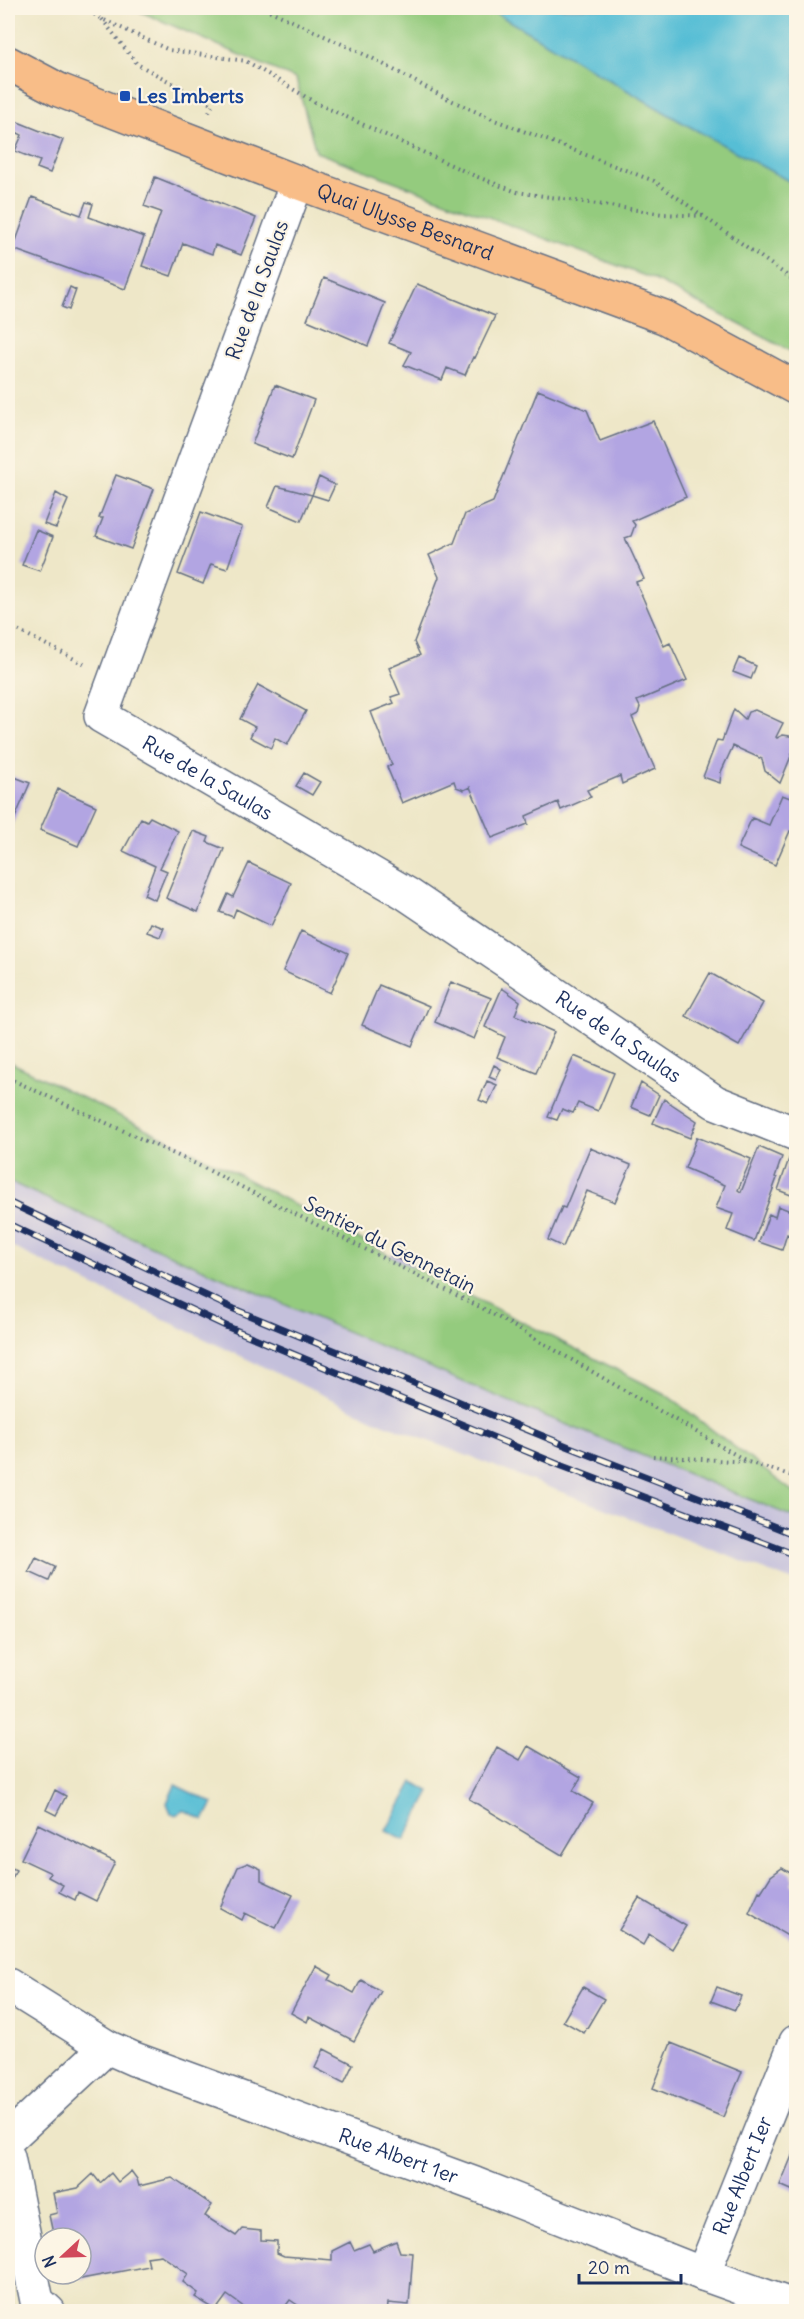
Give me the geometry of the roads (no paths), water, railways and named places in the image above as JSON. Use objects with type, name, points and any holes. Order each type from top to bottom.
[{"type":"main road","name":"Quai Ulysse Besnard","points":[[8,63],[59,90],[195,143],[664,317],[796,388]]},
{"type":"street","name":"Rue de la Saulas","points":[[297,182],[101,716],[407,894],[716,1102],[796,1134]]},
{"type":"street","name":"Rue Albert 1er","points":[[8,1986],[108,2047],[134,2059],[475,2184],[703,2274],[796,2307]]},
{"type":"street","name":"Rue Albert Ier","points":[[703,2274],[796,2042]]},
{"type":"street","points":[[8,2139],[108,2047]]},
{"type":"street","points":[[8,2157],[37,2301],[49,2312]]},
{"type":"water","points":[[487,8],[796,8],[796,185],[678,120]]},
{"type":"water","points":[[413,1782],[430,1792],[404,1840],[386,1831]]},
{"type":"water","points":[[175,1785],[213,1803],[204,1820],[184,1810],[176,1815],[171,1813],[167,1803]]},
{"type":"railway","points":[[8,1202],[234,1309],[567,1446],[796,1535]]},
{"type":"railway","points":[[8,1224],[228,1327],[562,1466],[796,1555]]},
{"type":"place","name":"Les Imberts","points":[[125,96]]}]
